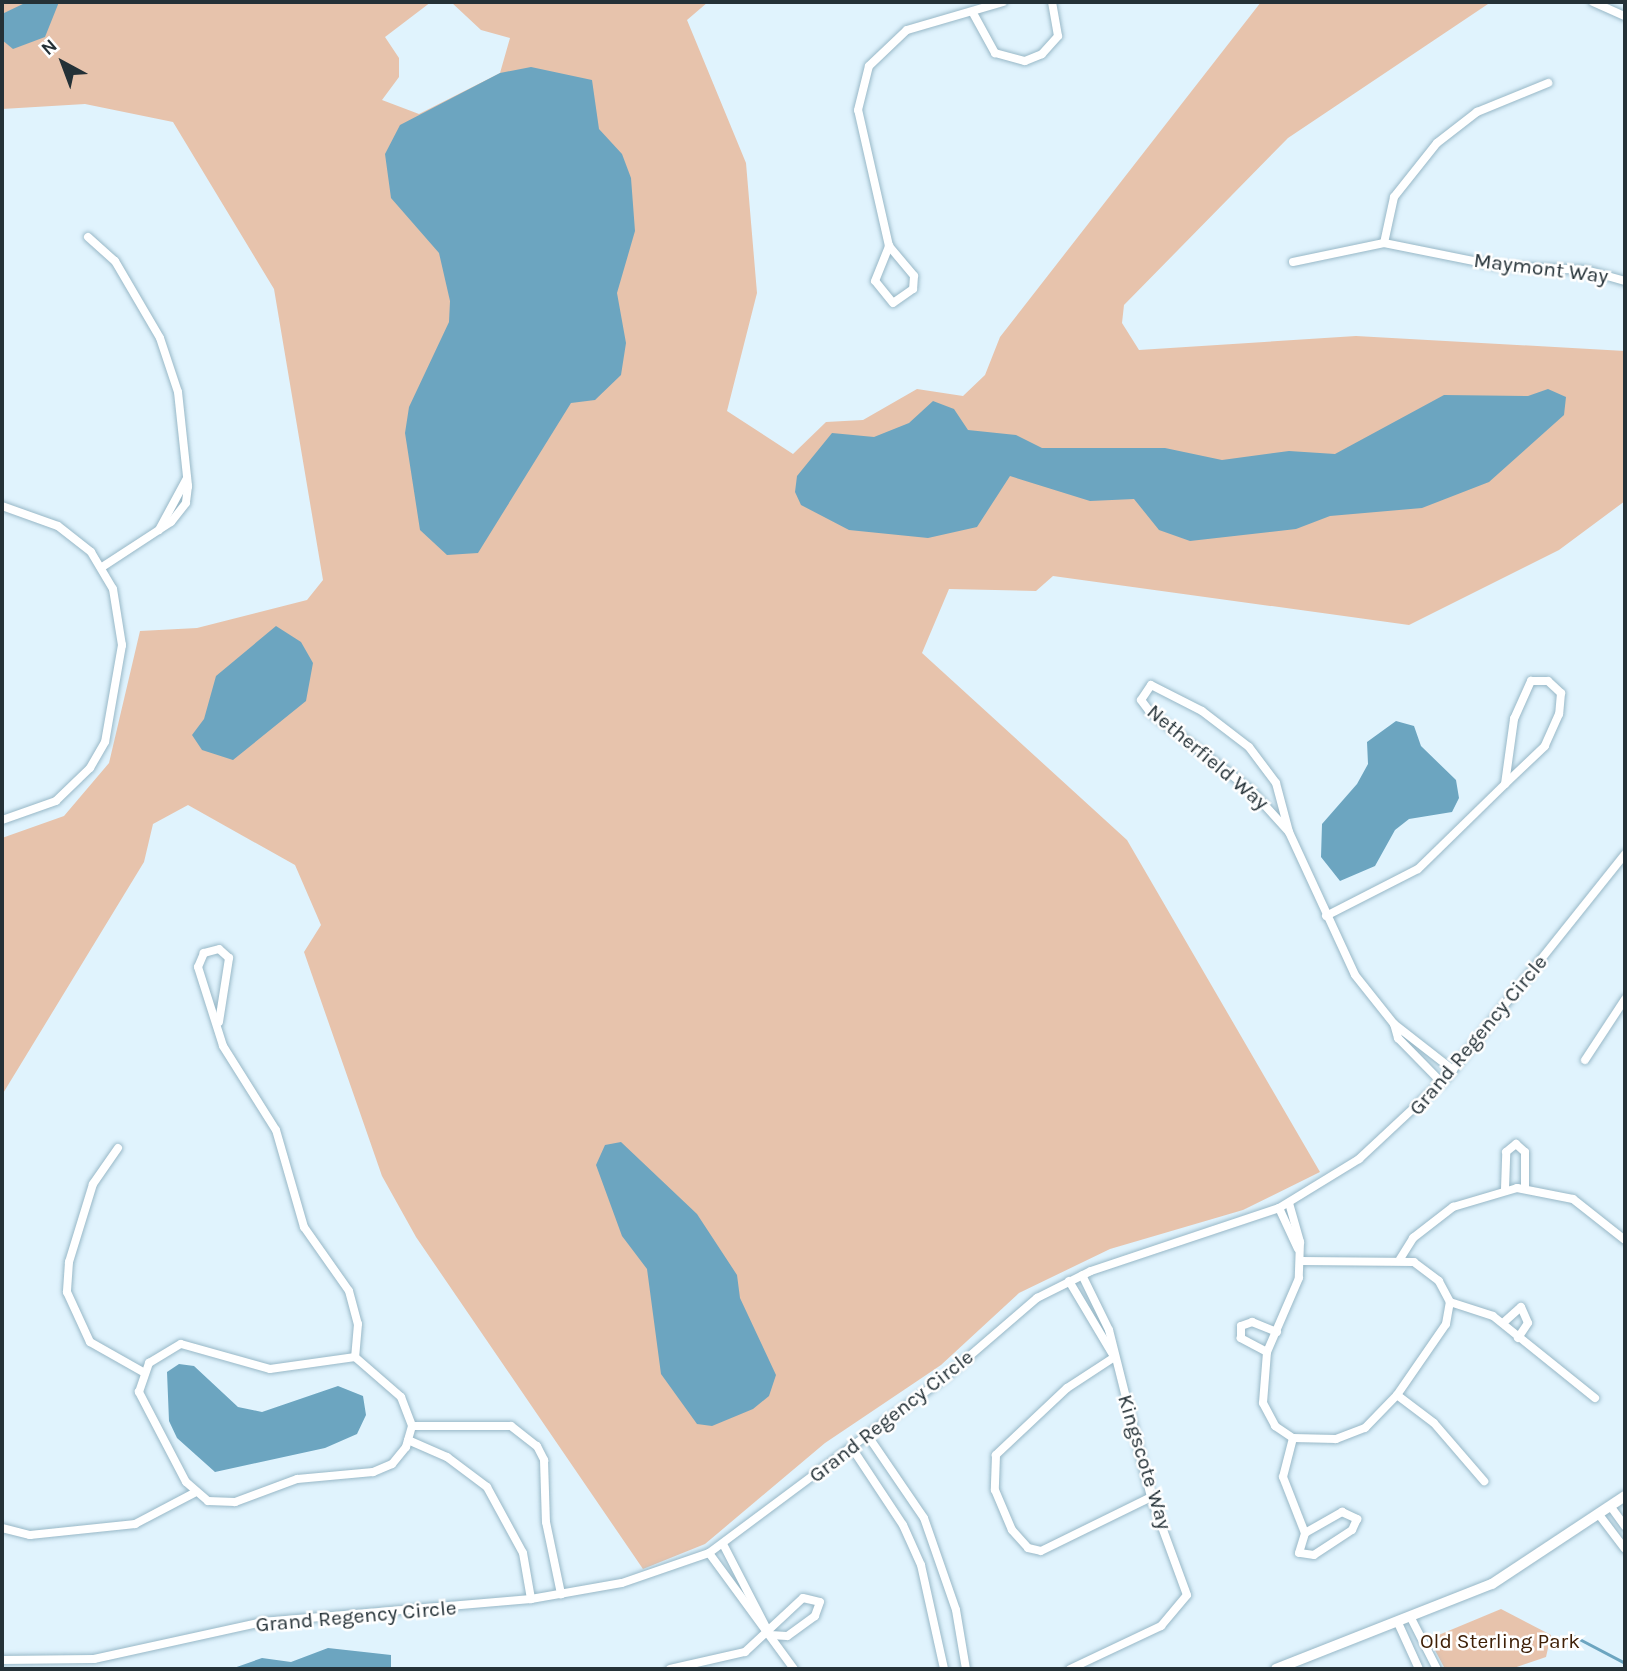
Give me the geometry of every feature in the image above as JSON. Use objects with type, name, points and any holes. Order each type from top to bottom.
[{"type":"street","points":[[889,246],[875,281],[893,303],[913,289],[914,276],[889,246],[858,110],[863,79],[890,40],[1003,2]]},
{"type":"street","points":[[973,13],[995,53],[1025,61],[1042,54],[1058,36],[1052,2]]},
{"type":"street","points":[[1593,2],[1625,16]]},
{"type":"street","points":[[1384,243],[1394,197],[1437,143],[1477,112],[1548,83]]},
{"type":"street","points":[[88,237],[115,261],[160,338],[178,392],[187,478],[186,503],[159,530],[102,567]]},
{"type":"street","name":"Maymont Way","points":[[1293,262],[1384,243],[1498,266],[1586,270],[1625,281]]},
{"type":"street","points":[[159,530],[187,478]]},
{"type":"street","points":[[2,506],[58,526],[102,567],[117,604],[122,645],[105,742],[90,768],[56,801],[2,820]]},
{"type":"street","points":[[1326,916],[1418,869],[1505,784],[1551,735],[1560,693],[1548,681],[1531,681],[1523,690],[1505,784]]},
{"type":"street","name":"Netherfield Way","points":[[1289,832],[1251,790],[1150,712],[1142,690],[1164,690],[1236,734],[1276,783],[1289,832],[1355,975],[1394,1024],[1453,1070]]},
{"type":"street","name":"Grand Regency Circle","points":[[2,1660],[94,1659],[262,1622],[531,1599],[622,1583],[709,1553],[868,1436],[1016,1313],[1082,1275],[1279,1208],[1380,1143],[1442,1083],[1625,854]]},
{"type":"street","points":[[219,1022],[229,958],[219,949],[204,953],[198,967],[219,1022],[230,1062],[280,1141],[299,1216],[354,1302],[355,1357]]},
{"type":"street","points":[[1585,1060],[1624,1003]]},
{"type":"street","name":"Netherfield Way","points":[[1394,1024],[1398,1038],[1442,1083]]},
{"type":"street","points":[[1505,1189],[1506,1152],[1516,1144],[1525,1152],[1525,1188]]},
{"type":"street","points":[[118,1148],[93,1184],[69,1262],[67,1292],[90,1342],[142,1372]]},
{"type":"street","points":[[1400,1259],[1413,1238],[1453,1207],[1505,1189],[1525,1188],[1584,1204],[1625,1240]]},
{"type":"street","points":[[1289,1203],[1301,1261],[1296,1293],[1267,1352],[1263,1403],[1275,1426],[1293,1438],[1349,1436],[1397,1395],[1446,1324],[1450,1302]]},
{"type":"street","points":[[1279,1208],[1298,1249]]},
{"type":"street","points":[[1301,1261],[1400,1259],[1432,1274],[1450,1302],[1503,1323],[1518,1338],[1595,1398]]},
{"type":"street","name":"Kingscote Way","points":[[1070,1669],[1139,1639],[1180,1611],[1186,1581],[1151,1497],[1112,1355],[1109,1330],[1082,1275]]},
{"type":"street","name":"Kingscote Way","points":[[1069,1281],[1112,1355]]},
{"type":"street","points":[[1503,1323],[1521,1307],[1528,1323],[1518,1338]]},
{"type":"street","points":[[1267,1352],[1241,1338],[1241,1325],[1252,1322],[1277,1332]]},
{"type":"street","points":[[2,1528],[30,1535],[135,1524],[194,1493],[235,1502],[297,1479],[373,1472],[392,1464],[408,1440],[412,1426],[394,1386],[355,1357],[270,1369],[181,1344],[156,1354],[142,1372],[142,1405],[194,1493]]},
{"type":"street","points":[[1112,1355],[1067,1388],[1003,1448],[992,1468],[995,1490],[1012,1530],[1028,1548],[1041,1551],[1151,1497]]},
{"type":"street","points":[[1397,1395],[1434,1423],[1484,1482]]},
{"type":"street","points":[[412,1426],[511,1426],[537,1446],[546,1470],[546,1522],[561,1594]]},
{"type":"street","points":[[868,1436],[924,1518],[956,1610],[966,1669]]},
{"type":"street","points":[[1293,1438],[1283,1477],[1305,1533]]},
{"type":"street","points":[[408,1440],[455,1462],[487,1487],[523,1553],[531,1599]]},
{"type":"street","points":[[852,1448],[903,1525],[921,1565],[944,1669]]},
{"type":"street","points":[[1276,1669],[1412,1620],[1492,1584],[1600,1516],[1625,1496]]},
{"type":"street","points":[[1611,1507],[1625,1526]]},
{"type":"street","points":[[1342,1512],[1357,1519],[1352,1530],[1305,1557],[1298,1543],[1305,1533],[1342,1512]]},
{"type":"street","points":[[1600,1516],[1625,1549]]},
{"type":"street","points":[[723,1544],[770,1635]]},
{"type":"street","points":[[709,1553],[794,1669]]},
{"type":"street","points":[[670,1669],[745,1652],[770,1635],[776,1620],[803,1598],[820,1602],[814,1616],[788,1636],[770,1635]]},
{"type":"street","points":[[1412,1620],[1437,1669]]},
{"type":"street","points":[[1399,1625],[1419,1669]]},
{"type":"green space","points":[[2,2],[431,2],[385,37],[399,58],[399,77],[382,100],[419,114],[500,73],[510,38],[481,30],[451,2],[708,2],[687,20],[746,163],[757,293],[727,411],[793,454],[826,422],[863,420],[917,389],[963,396],[985,375],[1000,337],[1261,2],[1491,2],[1288,138],[1124,305],[1122,323],[1139,350],[1356,336],[1625,351],[1625,501],[1559,550],[1409,625],[1053,576],[1036,591],[949,589],[922,653],[1127,840],[1320,1172],[1243,1210],[1110,1249],[1019,1293],[941,1365],[825,1443],[705,1544],[643,1569],[416,1237],[382,1176],[304,952],[321,925],[295,865],[188,805],[153,824],[144,862],[2,1095],[2,838],[64,816],[109,763],[140,631],[197,628],[307,600],[323,580],[274,289],[173,122],[85,104],[2,109]]},
{"type":"green space","name":"Old Sterling Park","points":[[1501,1609],[1551,1635],[1546,1657],[1511,1669],[1445,1669],[1429,1639]]},
{"type":"water","points":[[27,2],[59,2],[45,37],[13,49],[2,40],[2,14]]},
{"type":"water","points":[[531,67],[592,80],[599,129],[622,154],[631,178],[635,231],[617,293],[626,343],[621,375],[595,400],[571,403],[478,553],[447,555],[420,530],[405,433],[409,407],[449,322],[450,301],[439,253],[391,198],[385,154],[400,125],[500,73]]},
{"type":"water","points":[[1548,389],[1566,397],[1564,415],[1489,482],[1422,508],[1330,516],[1296,529],[1190,541],[1159,530],[1134,499],[1090,501],[1010,476],[977,527],[928,538],[849,530],[801,505],[795,492],[797,476],[832,433],[874,437],[909,423],[933,401],[954,409],[968,430],[1016,435],[1042,448],[1165,448],[1222,460],[1289,451],[1335,454],[1444,395],[1528,396]]},
{"type":"water","points":[[276,626],[301,642],[313,663],[306,701],[233,760],[202,750],[192,735],[204,719],[216,676]]},
{"type":"water","points":[[1396,721],[1414,726],[1421,746],[1456,780],[1459,798],[1452,812],[1409,819],[1395,830],[1375,866],[1340,881],[1321,857],[1322,824],[1357,784],[1368,764],[1367,742]]},
{"type":"water","points":[[621,1142],[697,1214],[737,1275],[740,1298],[776,1375],[769,1396],[753,1409],[712,1426],[697,1424],[661,1374],[647,1269],[622,1236],[596,1165],[605,1145]]},
{"type":"water","points":[[179,1364],[194,1366],[238,1407],[262,1412],[338,1386],[363,1396],[366,1415],[357,1434],[325,1448],[215,1472],[177,1438],[169,1421],[167,1372]]},
{"type":"water","points":[[328,1648],[391,1655],[391,1669],[231,1669],[262,1658],[291,1662]]},
{"type":"waterway","points":[[1572,1635],[1625,1663]]}]
